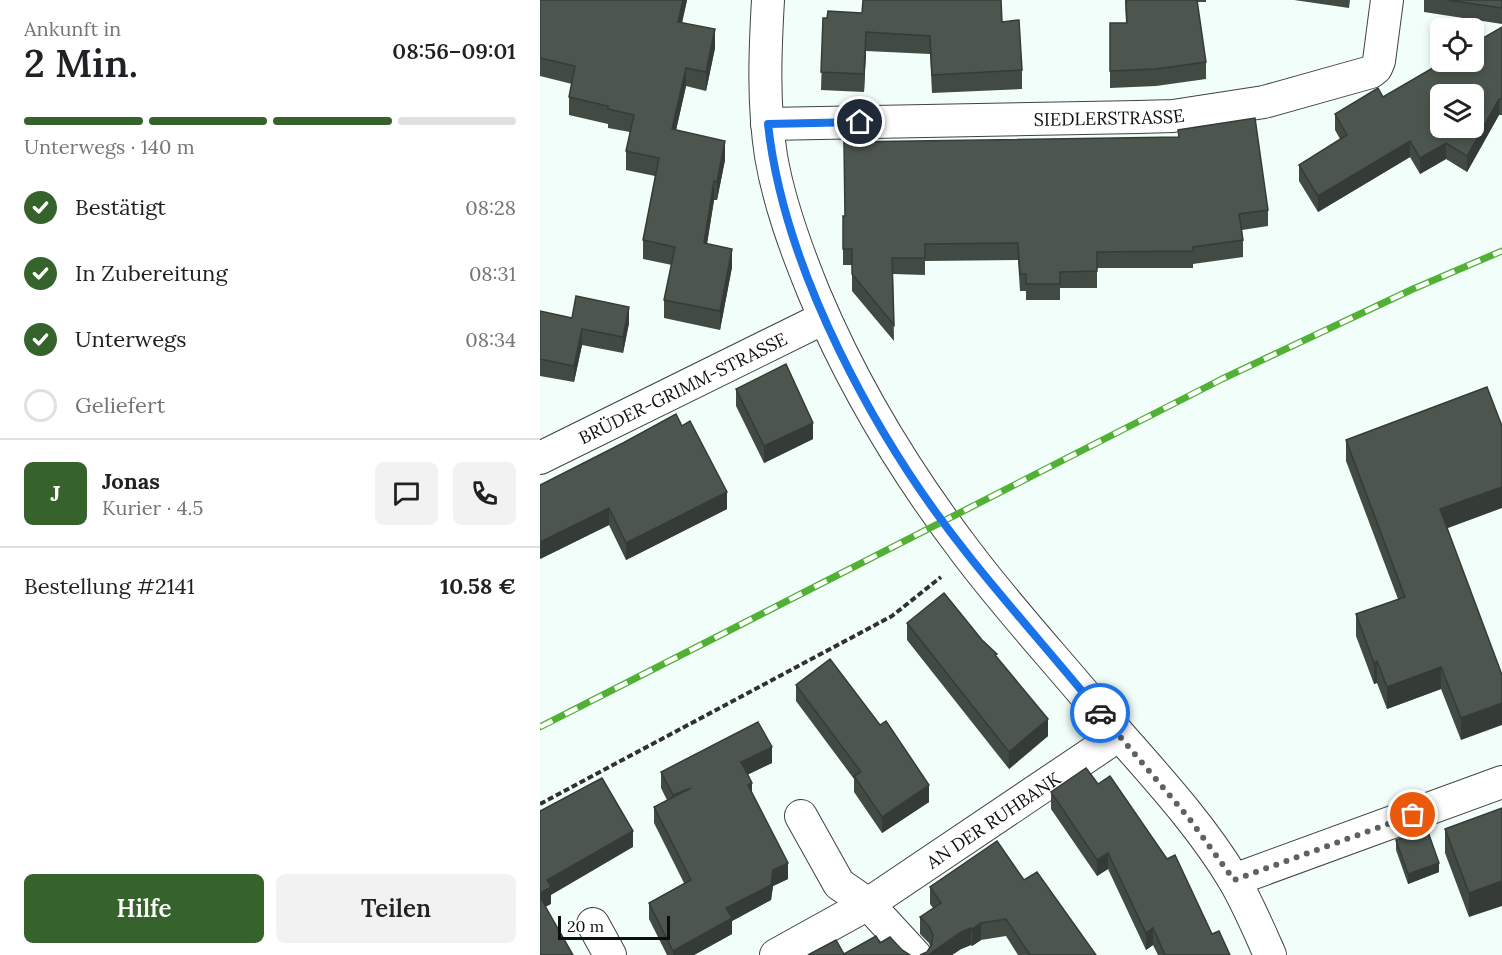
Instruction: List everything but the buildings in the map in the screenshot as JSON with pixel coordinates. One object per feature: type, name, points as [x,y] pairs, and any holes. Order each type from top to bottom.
[{"type":"street","points":[[768,0],[765,86],[771,156],[778,190],[799,254],[824,318],[847,365],[884,432],[943,522],[968,555],[1188,817],[1234,880],[1270,955]]},
{"type":"street","name":"SIEDLERSTRASSE","points":[[768,124],[1138,117],[1195,113],[1264,102],[1371,72],[1376,68],[1388,0]]},
{"type":"street","name":"BRÜDER-GRIMM-STRASSE","points":[[540,458],[824,318]]},
{"type":"street","name":"AN DER RUHBANK","points":[[776,955],[868,904],[1119,735]]},
{"type":"street","points":[[1234,880],[1502,782]]},
{"type":"street","points":[[801,816],[840,884],[868,904],[915,955]]},
{"type":"street","points":[[593,924],[610,955]]},
{"type":"path","points":[[540,804],[892,616],[968,555]]},
{"type":"railway","points":[[540,727],[1222,379],[1413,289],[1502,251]]},
{"type":"way so far","points":[[1100,713],[1166,789],[1234,880],[1413,815]]},
{"type":"route","points":[[860,122],[768,124],[771,156],[778,190],[805,272],[847,365],[905,466],[968,555],[1100,713]]}]
